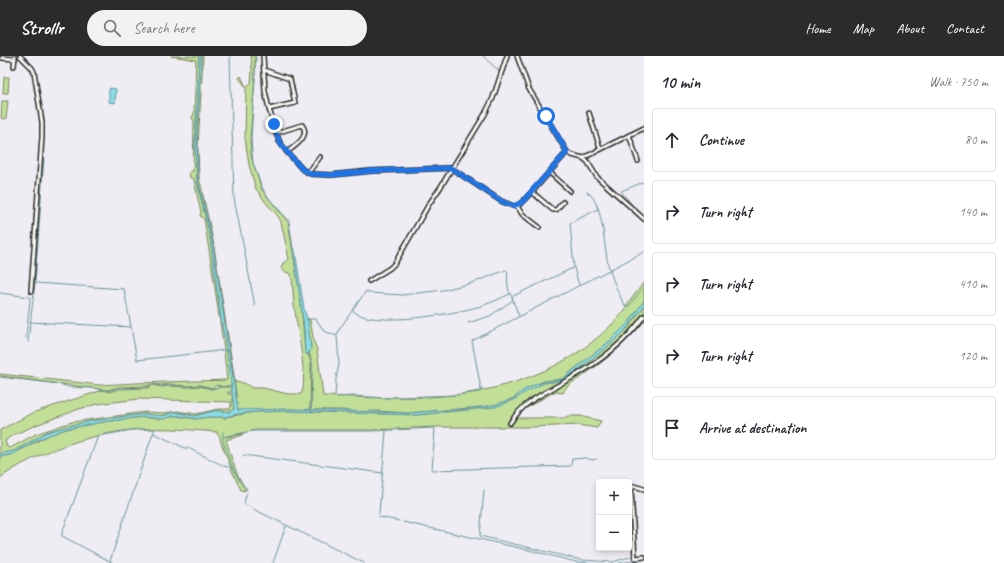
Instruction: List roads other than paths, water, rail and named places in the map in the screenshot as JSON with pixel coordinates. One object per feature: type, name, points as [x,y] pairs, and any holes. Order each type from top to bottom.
[{"type":"street","points":[[20,56],[34,72],[42,130],[31,291]]},
{"type":"street","points":[[263,56],[266,91],[276,134],[286,152],[302,169],[308,173],[331,175],[372,171],[451,168],[501,201],[517,206],[532,192],[567,152]]},
{"type":"street","points":[[369,281],[392,267],[490,105],[506,56]]},
{"type":"street","points":[[517,56],[529,90],[567,152],[587,161],[597,177],[644,219]]},
{"type":"street","points":[[2,58],[15,57],[14,66]]},
{"type":"street","points":[[264,70],[290,79],[295,103],[269,108]]},
{"type":"street","points":[[589,113],[600,148]]},
{"type":"street","points":[[276,134],[302,125],[304,127],[304,136],[297,144],[286,152]]},
{"type":"street","points":[[583,158],[600,148],[644,128]]},
{"type":"street","points":[[629,135],[638,161]]},
{"type":"street","points":[[308,173],[320,157]]},
{"type":"street","points":[[549,172],[570,190]]},
{"type":"street","points":[[532,192],[553,210],[556,210],[563,202]]},
{"type":"street","points":[[517,206],[522,214],[539,228]]},
{"type":"street","points":[[510,423],[518,411],[534,398],[575,376],[610,351],[635,328],[644,316]]},
{"type":"street","points":[[644,489],[634,486],[631,490],[635,558],[644,557]]},
{"type":"water","points":[[199,56],[201,56],[201,60],[197,137],[198,181],[212,239],[238,410],[290,409],[407,413],[465,409],[494,405],[513,399],[524,390],[537,384],[562,379],[610,341],[629,322],[644,301],[644,306],[623,333],[565,380],[544,383],[514,400],[495,407],[417,415],[289,411],[255,412],[225,417],[196,419],[180,416],[173,416],[164,419],[142,417],[66,429],[39,439],[13,454],[0,457],[0,454],[14,451],[47,432],[91,421],[144,414],[163,416],[175,412],[194,416],[214,411],[229,412],[234,409],[210,237],[197,182],[195,147]]},
{"type":"water","points":[[110,88],[116,89],[115,103],[109,102]]},
{"type":"water","points":[[293,248],[295,250],[304,309],[308,321],[311,349],[308,354],[305,352],[304,327]]},
{"type":"waterway","points":[[230,56],[234,198],[255,306]]},
{"type":"waterway","points":[[256,56],[251,139],[253,163],[266,195],[289,221],[293,248]]},
{"type":"waterway","points":[[483,56],[500,72]]},
{"type":"waterway","points":[[28,342],[35,283],[44,157]]},
{"type":"waterway","points":[[636,210],[621,191],[644,182]]},
{"type":"waterway","points":[[587,192],[593,197],[597,206],[603,228],[610,271],[626,307],[629,306],[644,286]]},
{"type":"waterway","points":[[579,285],[574,268],[570,223],[598,209],[597,206]]},
{"type":"waterway","points":[[306,319],[316,319],[324,331],[337,336],[339,364],[335,397],[354,396],[386,398],[457,395],[479,392],[481,389],[472,341],[644,252]]},
{"type":"waterway","points":[[519,316],[512,298],[513,296],[573,268]]},
{"type":"waterway","points":[[337,335],[340,328],[366,291],[369,293],[402,295],[443,290],[472,283],[506,270],[508,272],[508,288],[512,297]]},
{"type":"waterway","points":[[35,283],[124,289],[137,360],[227,350]]},
{"type":"waterway","points":[[0,293],[30,297],[26,338]]},
{"type":"waterway","points":[[353,311],[363,316],[378,319],[417,318],[473,308],[487,304],[510,294]]},
{"type":"waterway","points":[[468,323],[490,316],[513,300]]},
{"type":"waterway","points":[[30,322],[131,327]]},
{"type":"waterway","points":[[309,352],[312,363],[311,411]]},
{"type":"waterway","points":[[0,377],[59,384],[69,387],[94,388],[107,391],[119,388],[147,387],[153,384],[161,386],[169,385],[186,387],[199,385],[211,389],[232,385]]},
{"type":"waterway","points":[[223,437],[253,431],[372,431],[435,428],[432,470],[571,466],[572,459],[596,459]]},
{"type":"waterway","points":[[113,563],[62,536],[62,533],[98,436],[132,430],[154,429],[154,433]]},
{"type":"waterway","points":[[379,514],[386,431]]},
{"type":"waterway","points":[[223,432],[223,441],[233,469],[245,490]]},
{"type":"waterway","points":[[110,561],[153,433],[224,466],[233,468]]},
{"type":"waterway","points":[[243,455],[383,473]]},
{"type":"waterway","points":[[484,490],[480,536],[581,560],[612,562],[634,556]]},
{"type":"waterway","points":[[247,493],[244,502],[245,505],[364,563]]},
{"type":"waterway","points":[[379,517],[399,521]]},
{"type":"waterway","points":[[403,522],[576,562],[591,563]]},
{"type":"waterway","points":[[273,563],[286,526]]},
{"type":"waterway","points":[[619,563],[633,561],[644,563]]}]
